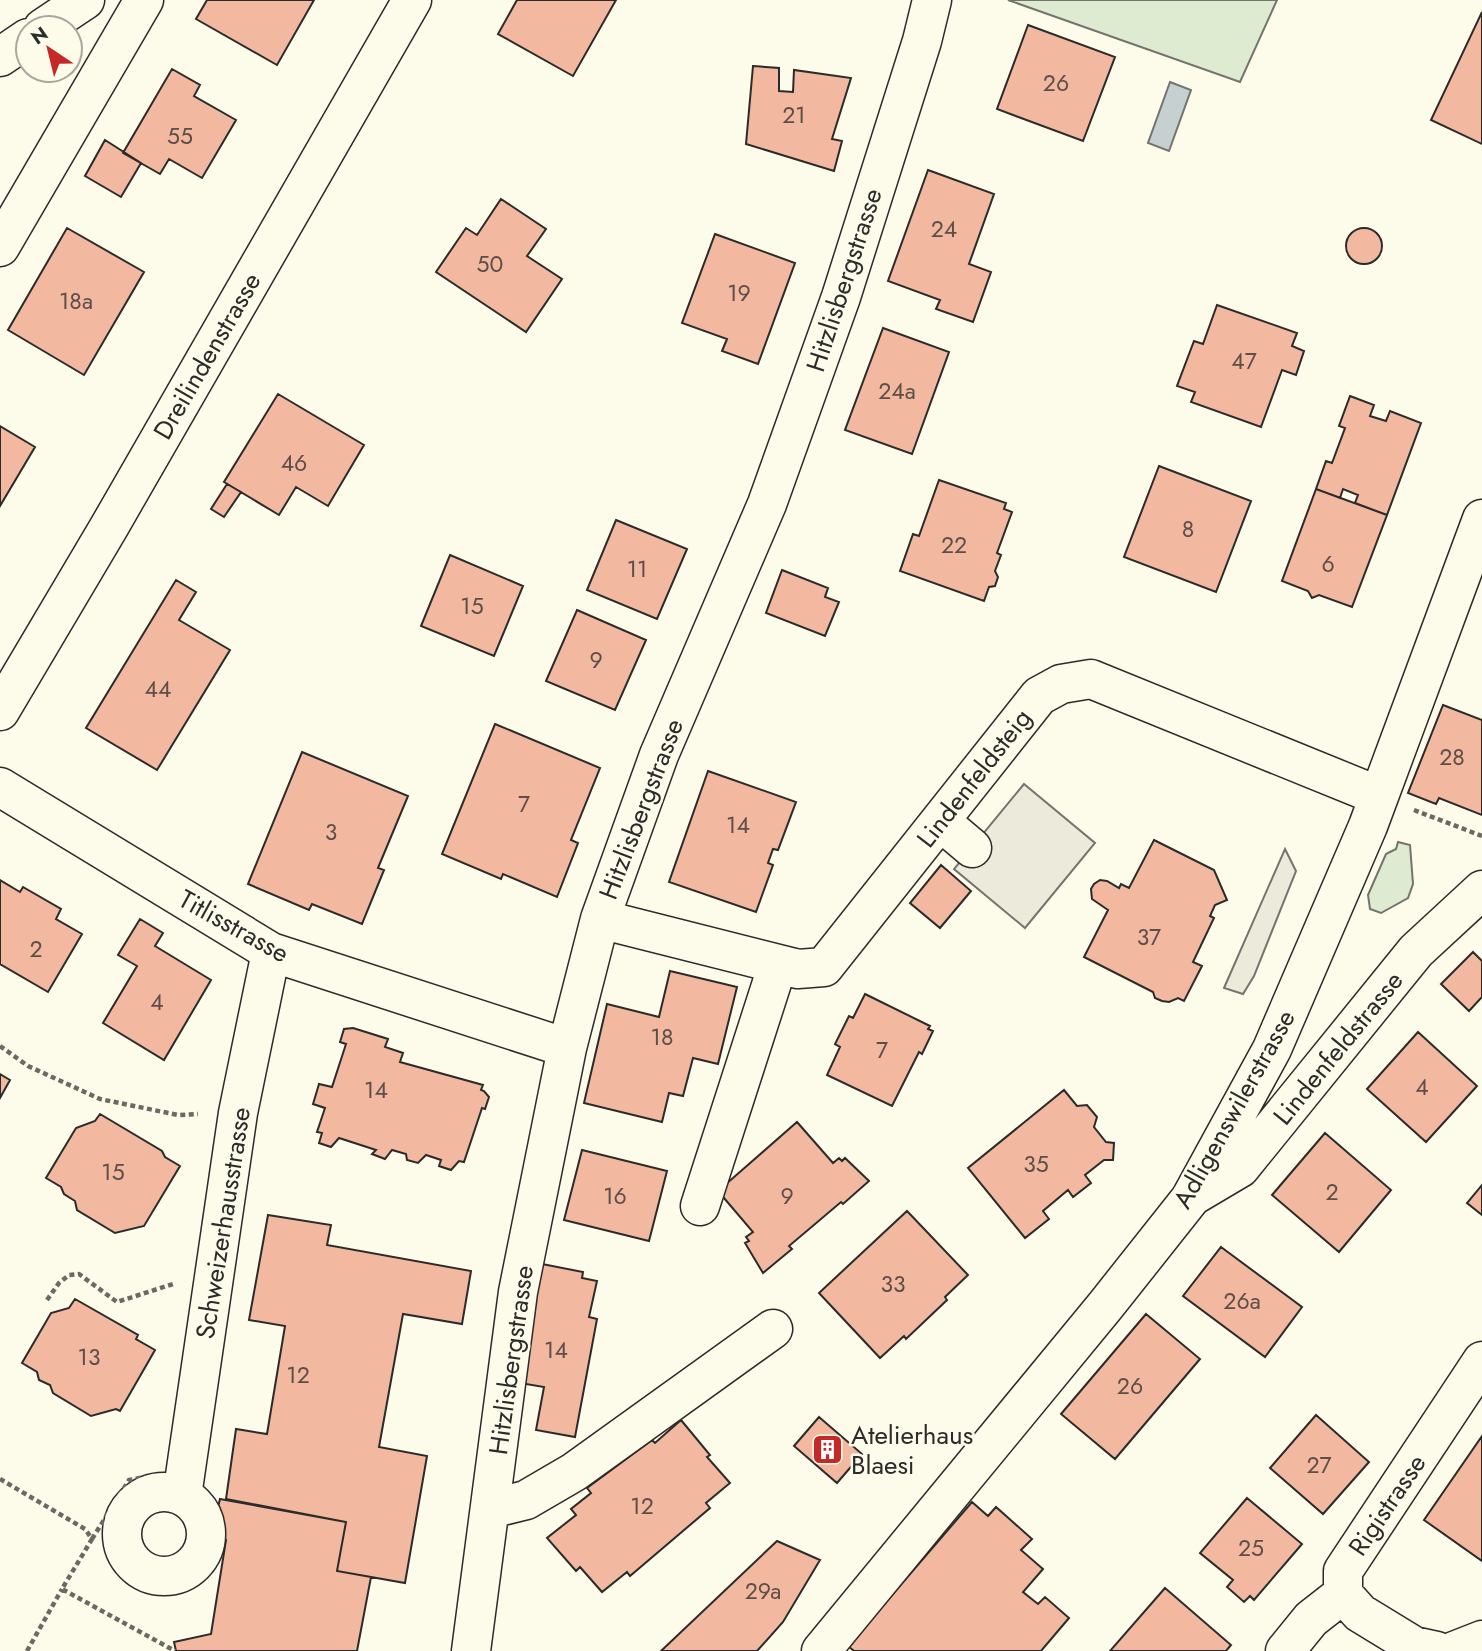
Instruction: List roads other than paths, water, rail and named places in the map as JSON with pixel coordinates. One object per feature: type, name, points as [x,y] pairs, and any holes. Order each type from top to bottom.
[{"type":"street","points":[[64,14],[85,0]]},
{"type":"street","points":[[0,247],[144,0]]},
{"type":"street","name":"Dreilindenstrasse","points":[[0,711],[412,0]]},
{"type":"street","name":"Hitzlisbergstrasse","points":[[471,1651],[518,1292],[567,1048],[600,919],[659,755],[771,494],[841,297],[922,41],[932,0]]},
{"type":"street","name":"Adligenswilerstrasse","points":[[821,1651],[1190,1199],[1272,1049],[1363,838],[1393,802],[1482,519]]},
{"type":"street","name":"Lindenfeldsteig","points":[[600,919],[798,969],[824,967],[1039,696],[1061,684],[1091,679],[1393,802]]},
{"type":"street","name":"Titlisstrasse","points":[[0,787],[271,952],[567,1048]]},
{"type":"street","points":[[940,821],[972,848]]},
{"type":"street","name":"Lindenfeldstrasse","points":[[1190,1199],[1240,1168],[1416,951],[1482,890]]},
{"type":"street","name":"Schweizerhausstrasse","points":[[184,1482],[238,1113],[271,952]]},
{"type":"street","points":[[700,1206],[778,964]]},
{"type":"street","points":[[490,1509],[526,1500],[574,1472],[773,1329]]},
{"type":"street","name":"Rigistrasse","points":[[1343,1594],[1343,1571],[1482,1362]]},
{"type":"street","points":[[1285,1651],[1311,1619],[1343,1594],[1360,1613],[1414,1646],[1437,1651]]},
{"type":"street","points":[[1454,1651],[1482,1640]]},
{"type":"place","name":"Atelierhaus Blaesi","points":[[828,1450]]}]
